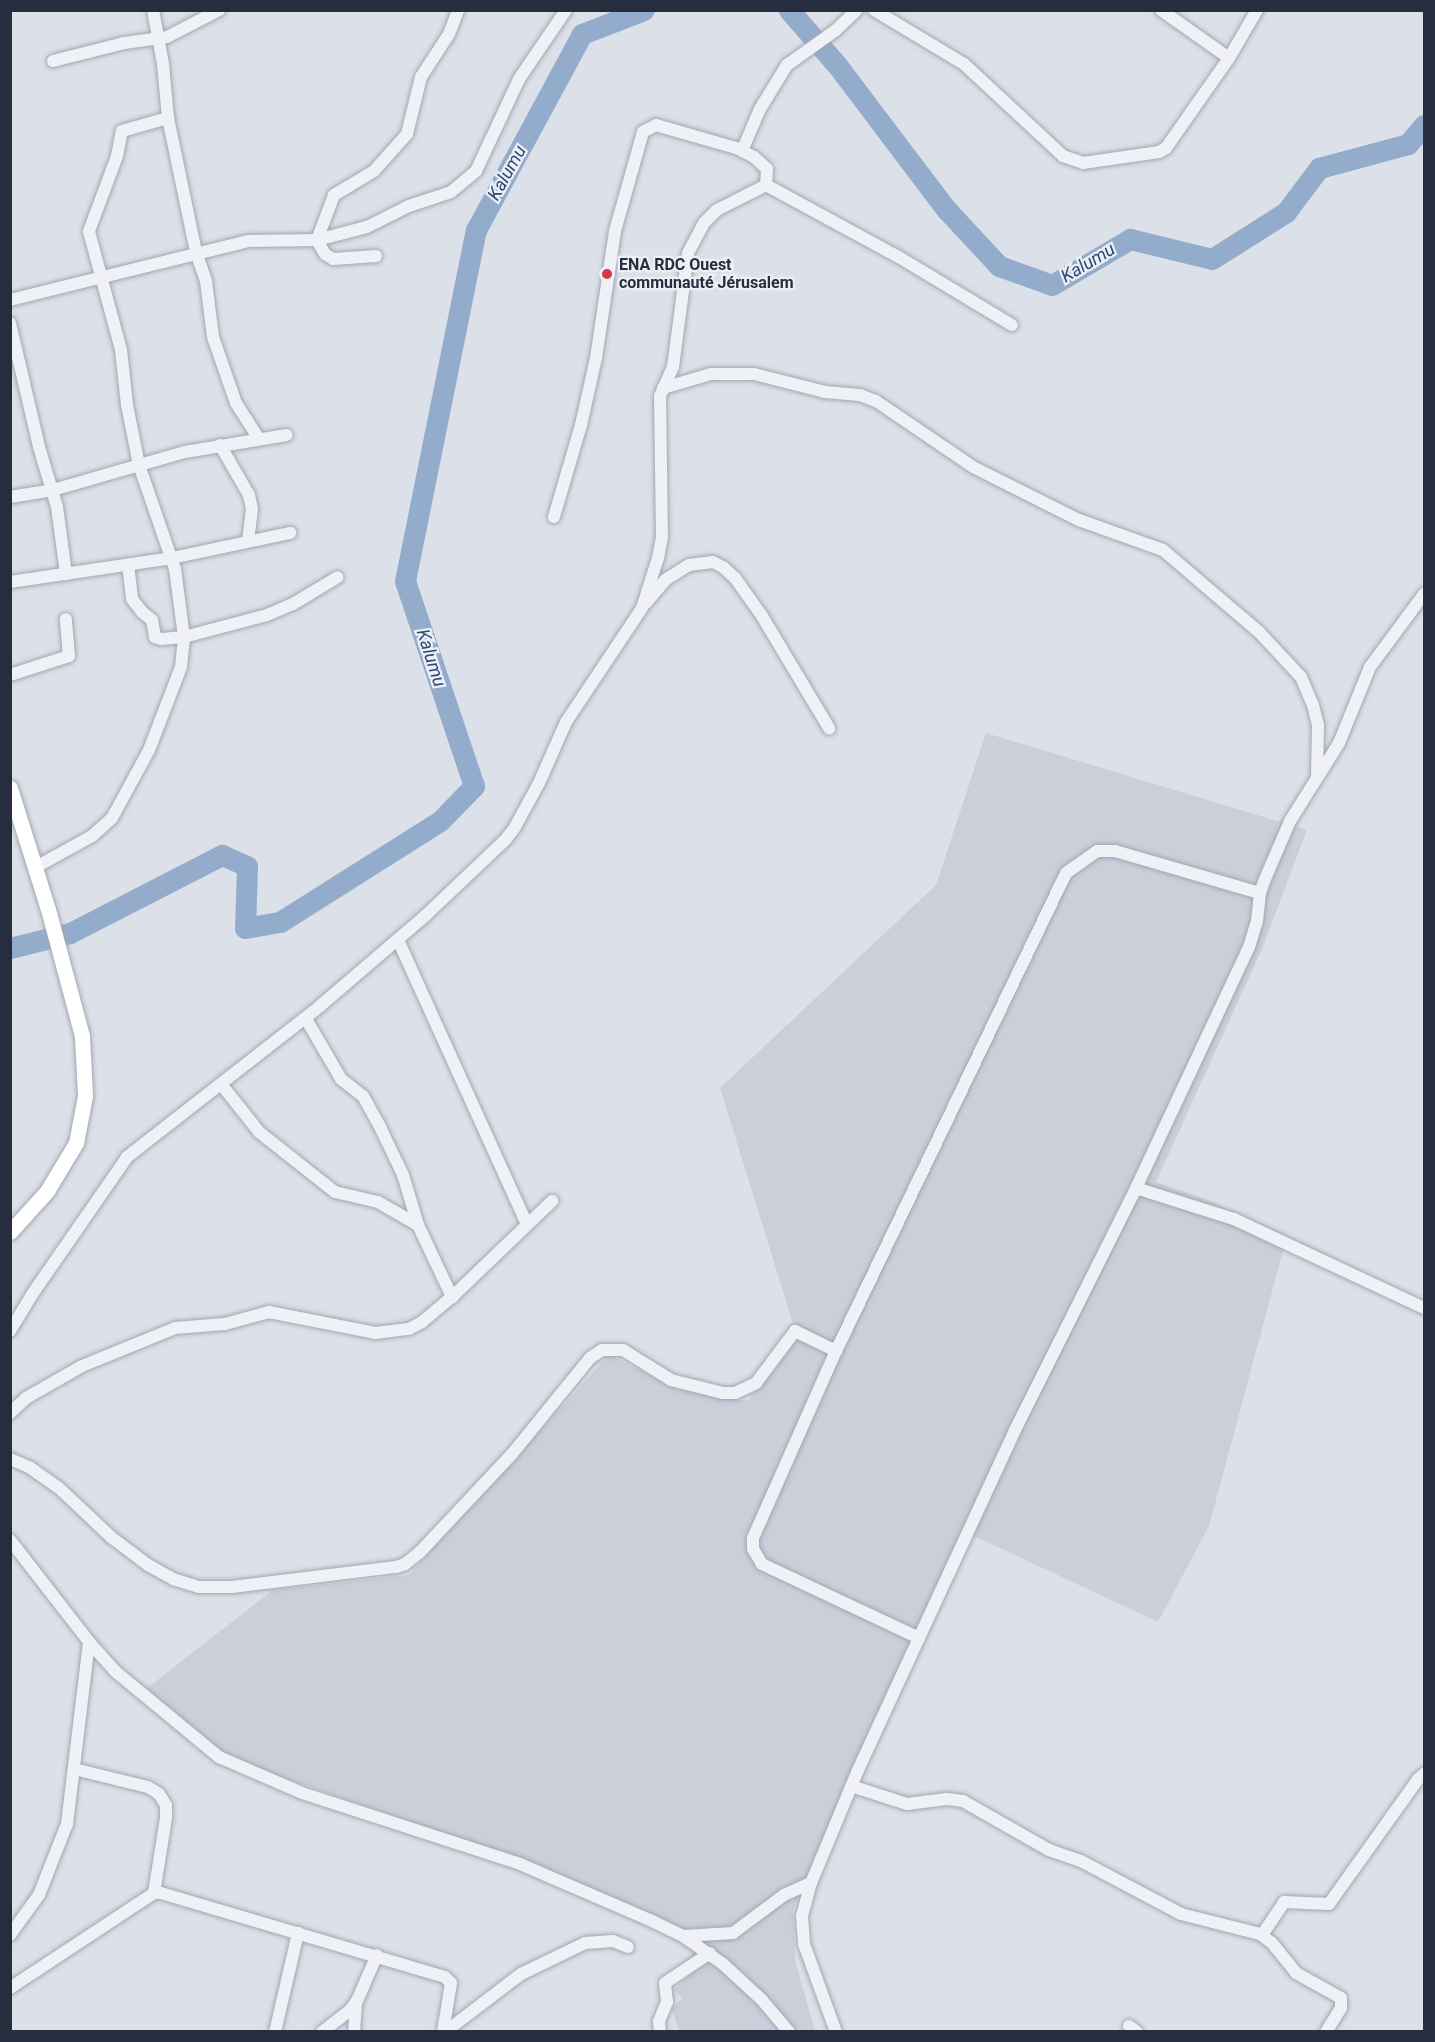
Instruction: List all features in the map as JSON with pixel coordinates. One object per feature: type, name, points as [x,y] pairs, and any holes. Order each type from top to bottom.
[{"type":"main road","points":[[10,788],[36,867],[82,1036],[85,1096],[76,1143],[47,1191],[10,1232]]},
{"type":"street","points":[[153,10],[159,39],[168,118],[196,252],[206,281],[213,338],[236,403],[259,439]]},
{"type":"street","points":[[53,61],[124,43],[174,35],[219,10]]},
{"type":"street","points":[[317,240],[334,195],[374,171],[407,134],[421,77],[449,34],[458,10]]},
{"type":"street","points":[[10,300],[100,279],[196,252],[255,240],[317,240],[367,227],[409,206],[451,192],[471,178],[479,167],[519,79],[566,10]]},
{"type":"street","points":[[742,151],[754,122],[780,74],[804,52],[836,30],[857,10]]},
{"type":"street","points":[[874,10],[964,64],[1063,156],[1083,163],[1163,150],[1229,58],[1257,10]]},
{"type":"street","points":[[1161,10],[1229,58]]},
{"type":"street","points":[[36,867],[92,836],[112,819],[150,750],[179,674],[184,637],[172,558],[139,465],[127,405],[121,350],[100,279],[90,226],[117,156],[120,135],[125,130],[168,118]]},
{"type":"street","points":[[554,517],[581,425],[596,358],[615,231],[644,132],[656,125],[742,151],[767,169],[766,185]]},
{"type":"street","points":[[766,185],[897,256],[1012,325]]},
{"type":"street","points":[[642,608],[662,538],[660,396],[673,367],[682,282],[688,253],[696,237],[717,210],[766,185]]},
{"type":"street","points":[[317,240],[326,254],[333,259],[376,256]]},
{"type":"street","points":[[10,324],[39,447],[53,490],[66,574]]},
{"type":"street","points":[[663,388],[711,374],[754,374],[825,392],[868,397],[973,467],[1079,520],[1163,550],[1259,632],[1301,677],[1313,705],[1318,725],[1317,778]]},
{"type":"street","points":[[10,497],[53,490],[220,445],[287,435]]},
{"type":"street","points":[[220,445],[249,495],[252,508],[248,540]]},
{"type":"street","points":[[10,582],[172,558],[248,540],[270,539],[290,533]]},
{"type":"street","points":[[10,1331],[33,1293],[127,1156],[306,1019],[398,940],[506,839],[539,783],[566,722],[642,608],[665,580],[689,565],[713,562],[723,567],[735,578],[762,616],[829,728]]},
{"type":"street","points":[[128,565],[132,599],[154,623],[155,637],[184,637],[267,615],[293,604],[338,578]]},
{"type":"street","points":[[836,2031],[804,1944],[802,1916],[811,1884],[851,1786],[1015,1430],[1136,1188],[1249,947],[1257,921],[1260,892],[1290,820],[1339,743],[1374,660],[1424,596]]},
{"type":"street","points":[[10,675],[69,656],[66,619]]},
{"type":"street","points":[[919,1638],[762,1563],[753,1549],[753,1538],[836,1351],[1066,873],[1097,850],[1115,850],[1260,892]]},
{"type":"street","points":[[398,940],[526,1224]]},
{"type":"street","points":[[306,1019],[340,1079],[363,1096],[381,1129],[403,1175],[418,1225],[452,1297]]},
{"type":"street","points":[[221,1084],[259,1132],[335,1192],[378,1203],[418,1225]]},
{"type":"street","points":[[1136,1188],[1234,1219],[1425,1308]]},
{"type":"street","points":[[10,1413],[26,1398],[82,1366],[175,1329],[225,1324],[269,1312],[375,1333],[403,1331],[422,1322],[452,1297],[552,1201]]},
{"type":"street","points":[[10,1459],[29,1467],[58,1487],[111,1537],[148,1565],[173,1579],[199,1587],[232,1587],[396,1567],[412,1559],[445,1526],[512,1454],[590,1358],[602,1350],[623,1350],[671,1380],[723,1393],[735,1393],[756,1383],[795,1331],[836,1351]]},
{"type":"street","points":[[10,1540],[89,1642],[141,1694],[219,1757],[302,1792],[520,1864],[683,1936],[710,1953],[762,2000],[789,2031]]},
{"type":"street","points":[[10,1935],[39,1895],[64,1834],[89,1642]]},
{"type":"street","points":[[10,1988],[154,1893],[166,1818],[165,1805],[159,1794],[148,1787],[74,1769]]},
{"type":"street","points":[[1262,1935],[1284,1902],[1329,1904],[1418,1779],[1425,1774]]},
{"type":"street","points":[[851,1786],[907,1804],[947,1799],[963,1801],[1048,1850],[1081,1861],[1181,1914],[1262,1935],[1272,1943],[1296,1973],[1341,1998],[1341,2008],[1326,2031]]},
{"type":"street","points":[[683,1936],[733,1933],[784,1895],[811,1884]]},
{"type":"street","points":[[154,1893],[377,1955],[449,1979],[451,1983],[444,2031]]},
{"type":"street","points":[[275,2031],[298,1933]]},
{"type":"street","points":[[444,2031],[521,1974],[585,1943],[605,1940],[628,1947]]},
{"type":"street","points":[[660,2031],[659,2021],[667,2002],[665,1983],[710,1953]]},
{"type":"street","points":[[322,2031],[351,2009],[357,2001],[377,1955]]},
{"type":"street","points":[[354,2031],[357,2001]]},
{"type":"shaded area","points":[[986,733],[1307,830],[1262,949],[1156,1182],[1208,1200],[1287,1236],[1209,1526],[1158,1622],[970,1534],[845,1787],[793,1910],[795,1960],[815,2031],[679,2031],[672,2009],[682,1998],[674,1990],[687,1978],[696,1938],[497,1852],[217,1754],[142,1692],[273,1590],[409,1575],[609,1355],[679,1390],[748,1401],[796,1333],[720,1088],[936,885]]},
{"type":"waterway","name":"Kalumu","points":[[10,948],[70,933],[222,855],[247,866],[245,928],[280,922],[440,821],[474,786],[405,581],[476,230],[582,34],[644,10]]},
{"type":"waterway","name":"Kalumu","points":[[789,10],[837,65],[946,209],[999,266],[1052,285],[1130,239],[1212,259],[1286,212],[1319,168],[1408,144],[1424,125]]},
{"type":"place","name":"ENA RDC Ouest communauté Jérusalem","points":[[607,274]]}]
